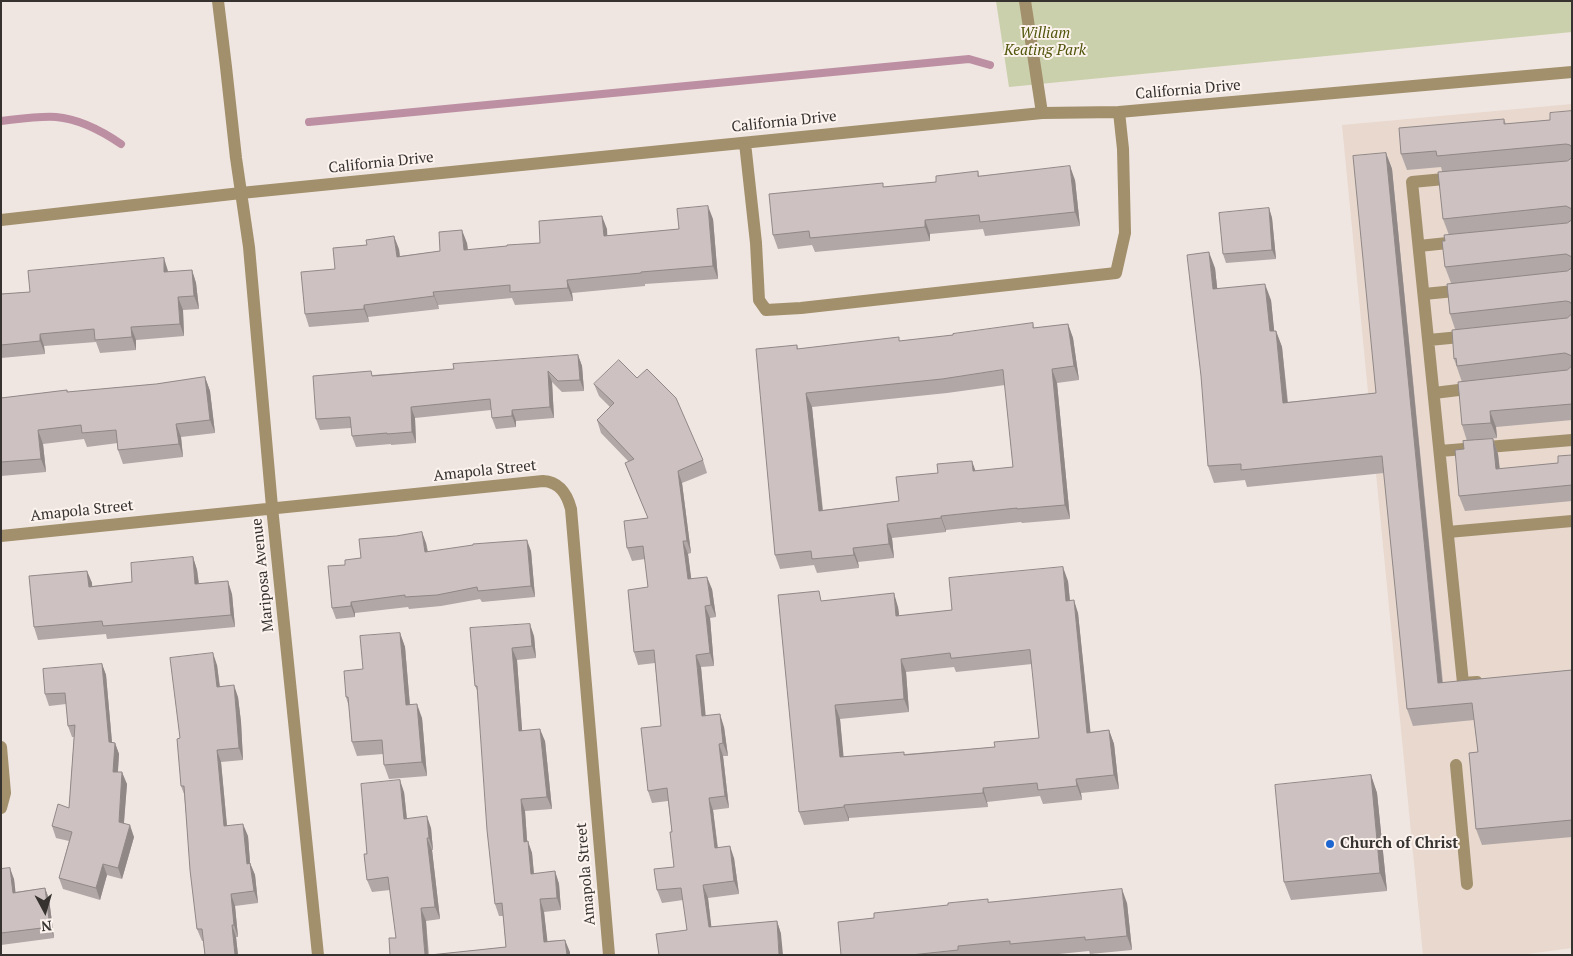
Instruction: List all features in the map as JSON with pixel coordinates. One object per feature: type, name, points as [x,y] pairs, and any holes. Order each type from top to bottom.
[{"type":"street","name":"Mariposa Avenue","points":[[218,1],[241,193],[250,247],[272,507],[318,955]]},
{"type":"street","points":[[1025,1],[1042,113]]},
{"type":"street","name":"California Drive","points":[[1,220],[241,193],[1042,113],[1118,112],[1572,72]]},
{"type":"street","points":[[744,143],[756,243],[759,300],[766,310],[801,308],[1116,273],[1125,233],[1123,149],[1118,112]]},
{"type":"street","points":[[1469,177],[1412,182],[1463,684],[1493,680]]},
{"type":"street","points":[[1419,246],[1467,241]]},
{"type":"street","points":[[1424,294],[1473,289]]},
{"type":"street","points":[[1429,340],[1486,334]]},
{"type":"street","points":[[1434,393],[1483,387]]},
{"type":"street","points":[[1440,451],[1572,440]]},
{"type":"street","name":"Amapola Street","points":[[1,536],[272,507],[543,480],[550,481],[563,490],[571,509],[609,955]]},
{"type":"street","points":[[1448,532],[1572,521]]},
{"type":"street","points":[[1,747],[5,793],[1,808]]},
{"type":"street","points":[[1456,765],[1467,884]]},
{"type":"shaded area","points":[[1572,104],[1572,948],[1520,955],[1423,955],[1342,125]]},
{"type":"green space","name":"William Keating Park","points":[[996,1],[1572,1],[1572,32],[1009,87]]},
{"type":"building","points":[[1572,111],[1572,148],[1566,144],[1437,156],[1436,151],[1401,154],[1399,128],[1504,119],[1504,124],[1550,120],[1550,113]]},
{"type":"building","points":[[1386,153],[1438,683],[1572,670],[1572,820],[1476,829],[1469,753],[1478,752],[1472,703],[1407,709],[1382,456],[1241,470],[1241,464],[1208,466],[1201,376],[1187,255],[1209,252],[1213,289],[1265,284],[1270,331],[1276,331],[1283,403],[1376,393],[1353,156]]},
{"type":"building","points":[[1572,158],[1572,209],[1566,206],[1443,219],[1438,172],[1567,161]]},
{"type":"building","points":[[1070,166],[1075,212],[980,222],[979,215],[925,220],[925,227],[810,238],[809,231],[773,235],[769,194],[883,183],[883,187],[936,182],[936,176],[978,171],[978,176]]},
{"type":"building","points":[[708,206],[713,266],[567,280],[568,288],[510,292],[510,285],[433,292],[434,296],[364,305],[364,309],[305,314],[301,272],[335,269],[333,248],[367,245],[366,240],[394,236],[397,257],[440,251],[439,232],[462,230],[464,250],[540,243],[539,221],[602,216],[604,236],[679,229],[677,209]]},
{"type":"building","points":[[1269,208],[1272,250],[1223,254],[1219,213]]},
{"type":"building","points":[[1572,220],[1572,257],[1566,254],[1445,267],[1442,241],[1445,241],[1444,235],[1567,223]]},
{"type":"building","points":[[164,258],[164,272],[192,270],[194,296],[178,297],[180,324],[131,327],[132,337],[95,340],[94,329],[40,334],[40,341],[1,345],[1,294],[30,292],[28,271]]},
{"type":"building","points":[[1572,268],[1572,305],[1566,301],[1450,314],[1447,284],[1567,271]]},
{"type":"building","points":[[1572,314],[1572,356],[1565,353],[1457,366],[1456,358],[1454,359],[1452,330],[1567,318]]},
{"type":"building","points":[[1033,323],[1033,328],[1068,324],[1074,366],[1052,369],[1065,505],[941,516],[941,518],[887,524],[889,544],[853,548],[854,555],[812,559],[811,551],[775,555],[756,349],[797,345],[797,349],[899,337],[899,341]],"holes":[[[1003,370],[1013,467],[973,471],[972,461],[937,464],[938,473],[896,477],[899,501],[819,511],[806,393],[942,379]]]},
{"type":"building","points":[[578,355],[580,380],[558,381],[548,371],[550,407],[512,410],[512,416],[492,418],[490,399],[411,407],[412,432],[352,436],[350,417],[316,419],[313,376],[371,371],[372,376],[454,369],[453,364]]},
{"type":"building","points":[[619,360],[637,378],[647,369],[676,398],[703,460],[678,471],[687,541],[683,541],[688,579],[707,577],[711,605],[705,606],[710,653],[696,655],[702,716],[720,714],[723,743],[719,744],[725,796],[709,798],[715,848],[730,846],[734,881],[703,885],[709,927],[777,921],[779,955],[659,955],[656,934],[687,930],[681,888],[657,890],[654,869],[674,867],[670,832],[672,832],[667,788],[648,791],[641,728],[661,726],[654,650],[634,652],[628,590],[648,587],[643,546],[627,548],[624,521],[648,518],[625,463],[634,459],[597,420],[614,403],[594,384]]},
{"type":"building","points":[[1572,366],[1572,404],[1490,411],[1491,423],[1462,425],[1458,382],[1567,370]]},
{"type":"building","points":[[205,377],[210,420],[176,424],[179,444],[118,450],[116,430],[82,433],[81,425],[38,430],[41,459],[1,462],[1,398],[67,390],[67,392],[156,384]]},
{"type":"building","points":[[1493,439],[1496,469],[1558,463],[1558,456],[1572,455],[1572,485],[1459,496],[1455,450],[1464,449],[1463,441]]},
{"type":"building","points":[[422,532],[425,552],[473,544],[527,540],[531,586],[478,591],[477,587],[437,595],[405,597],[405,595],[351,602],[351,606],[332,608],[328,566],[345,565],[345,560],[361,558],[359,539]]},
{"type":"building","points":[[193,557],[195,584],[228,581],[231,615],[103,626],[102,621],[34,627],[29,576],[87,571],[89,587],[132,582],[131,563]]},
{"type":"building","points":[[1063,567],[1066,601],[1074,600],[1087,733],[1109,730],[1114,775],[1076,779],[1077,786],[1038,790],[1037,783],[983,788],[983,793],[844,805],[844,807],[799,812],[778,595],[819,591],[821,601],[894,593],[896,616],[952,610],[949,578]],"holes":[[[1030,650],[1039,738],[994,742],[995,747],[904,755],[904,752],[840,757],[835,705],[904,699],[901,659],[950,653],[951,658]]]},
{"type":"building","points":[[530,624],[532,646],[512,648],[519,731],[540,729],[547,797],[521,799],[524,842],[528,841],[531,874],[555,871],[557,898],[540,899],[544,942],[565,940],[567,955],[430,955],[506,947],[502,903],[495,904],[487,830],[477,686],[475,686],[470,628]]},
{"type":"building","points":[[400,633],[406,705],[417,704],[422,762],[384,765],[382,740],[352,742],[344,671],[363,669],[360,636]]},
{"type":"building","points":[[213,653],[217,687],[234,685],[239,748],[217,750],[224,826],[243,824],[247,864],[250,863],[254,891],[231,894],[235,955],[205,955],[202,929],[197,929],[190,870],[184,786],[181,786],[177,739],[180,738],[170,658]]},
{"type":"building","points":[[102,664],[109,742],[115,743],[113,772],[122,772],[119,822],[130,825],[118,868],[103,864],[96,888],[59,878],[72,832],[52,826],[58,804],[69,808],[75,725],[68,726],[65,693],[45,694],[43,669]]},
{"type":"building","points":[[1371,775],[1380,873],[1284,882],[1275,785]]},
{"type":"building","points":[[400,780],[404,819],[427,816],[429,838],[427,838],[435,907],[421,908],[425,955],[390,955],[389,938],[396,938],[388,877],[367,880],[364,854],[367,854],[361,784]]},
{"type":"building","points":[[10,868],[13,893],[45,888],[50,927],[1,933],[1,869]]},
{"type":"building","points":[[1122,889],[1127,936],[1085,940],[1085,937],[1010,944],[1010,941],[958,946],[958,950],[911,955],[841,955],[838,922],[874,918],[874,913],[988,899],[988,902]]},
{"type":"waterway","points":[[309,122],[969,59],[990,65]]},
{"type":"waterway","points":[[1,121],[42,117],[65,118],[90,126],[121,144]]},
{"type":"place","name":"Church of Christ","points":[[1330,844]]}]
